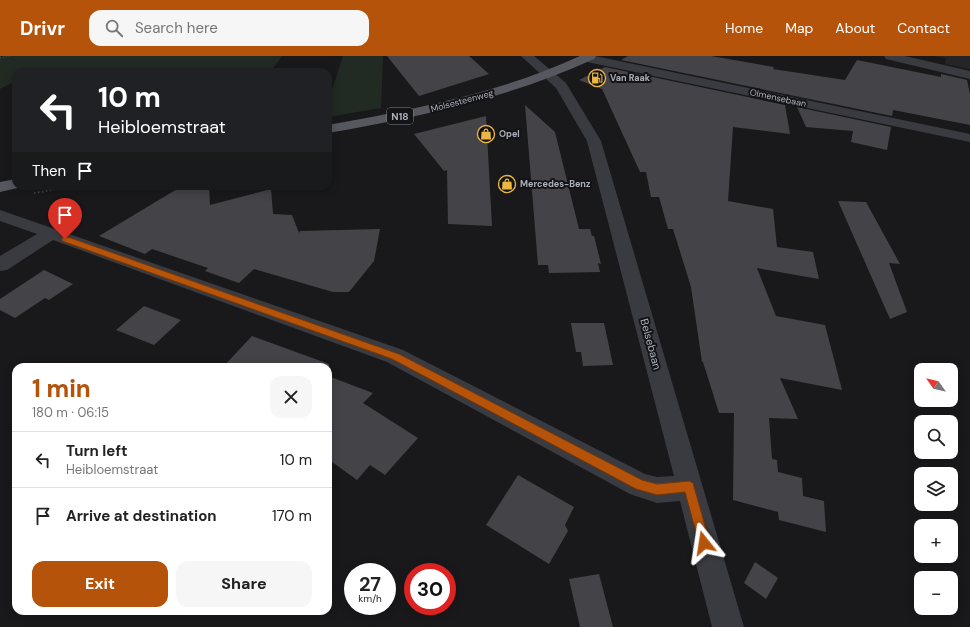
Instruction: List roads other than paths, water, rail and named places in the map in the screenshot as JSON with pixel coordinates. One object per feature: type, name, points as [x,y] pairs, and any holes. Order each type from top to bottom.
[{"type":"main road","name":"Molsesteenweg","points":[[332,128],[422,112],[512,88],[588,57]]},
{"type":"main road","points":[[0,187],[12,185]]},
{"type":"street","name":"Belsebaan","points":[[527,56],[561,86],[594,141],[633,277],[728,627]]},
{"type":"street","points":[[890,56],[970,75]]},
{"type":"street","name":"Olmensebaan","points":[[588,57],[970,138]]},
{"type":"street","points":[[0,215],[395,356],[640,485],[657,490],[689,487]]},
{"type":"street","points":[[0,265],[51,234]]},
{"type":"place","name":"Van Raak","points":[[597,78]]},
{"type":"place","name":"Opel","points":[[486,134]]},
{"type":"place","name":"Mercedes-Benz","points":[[507,184]]}]
